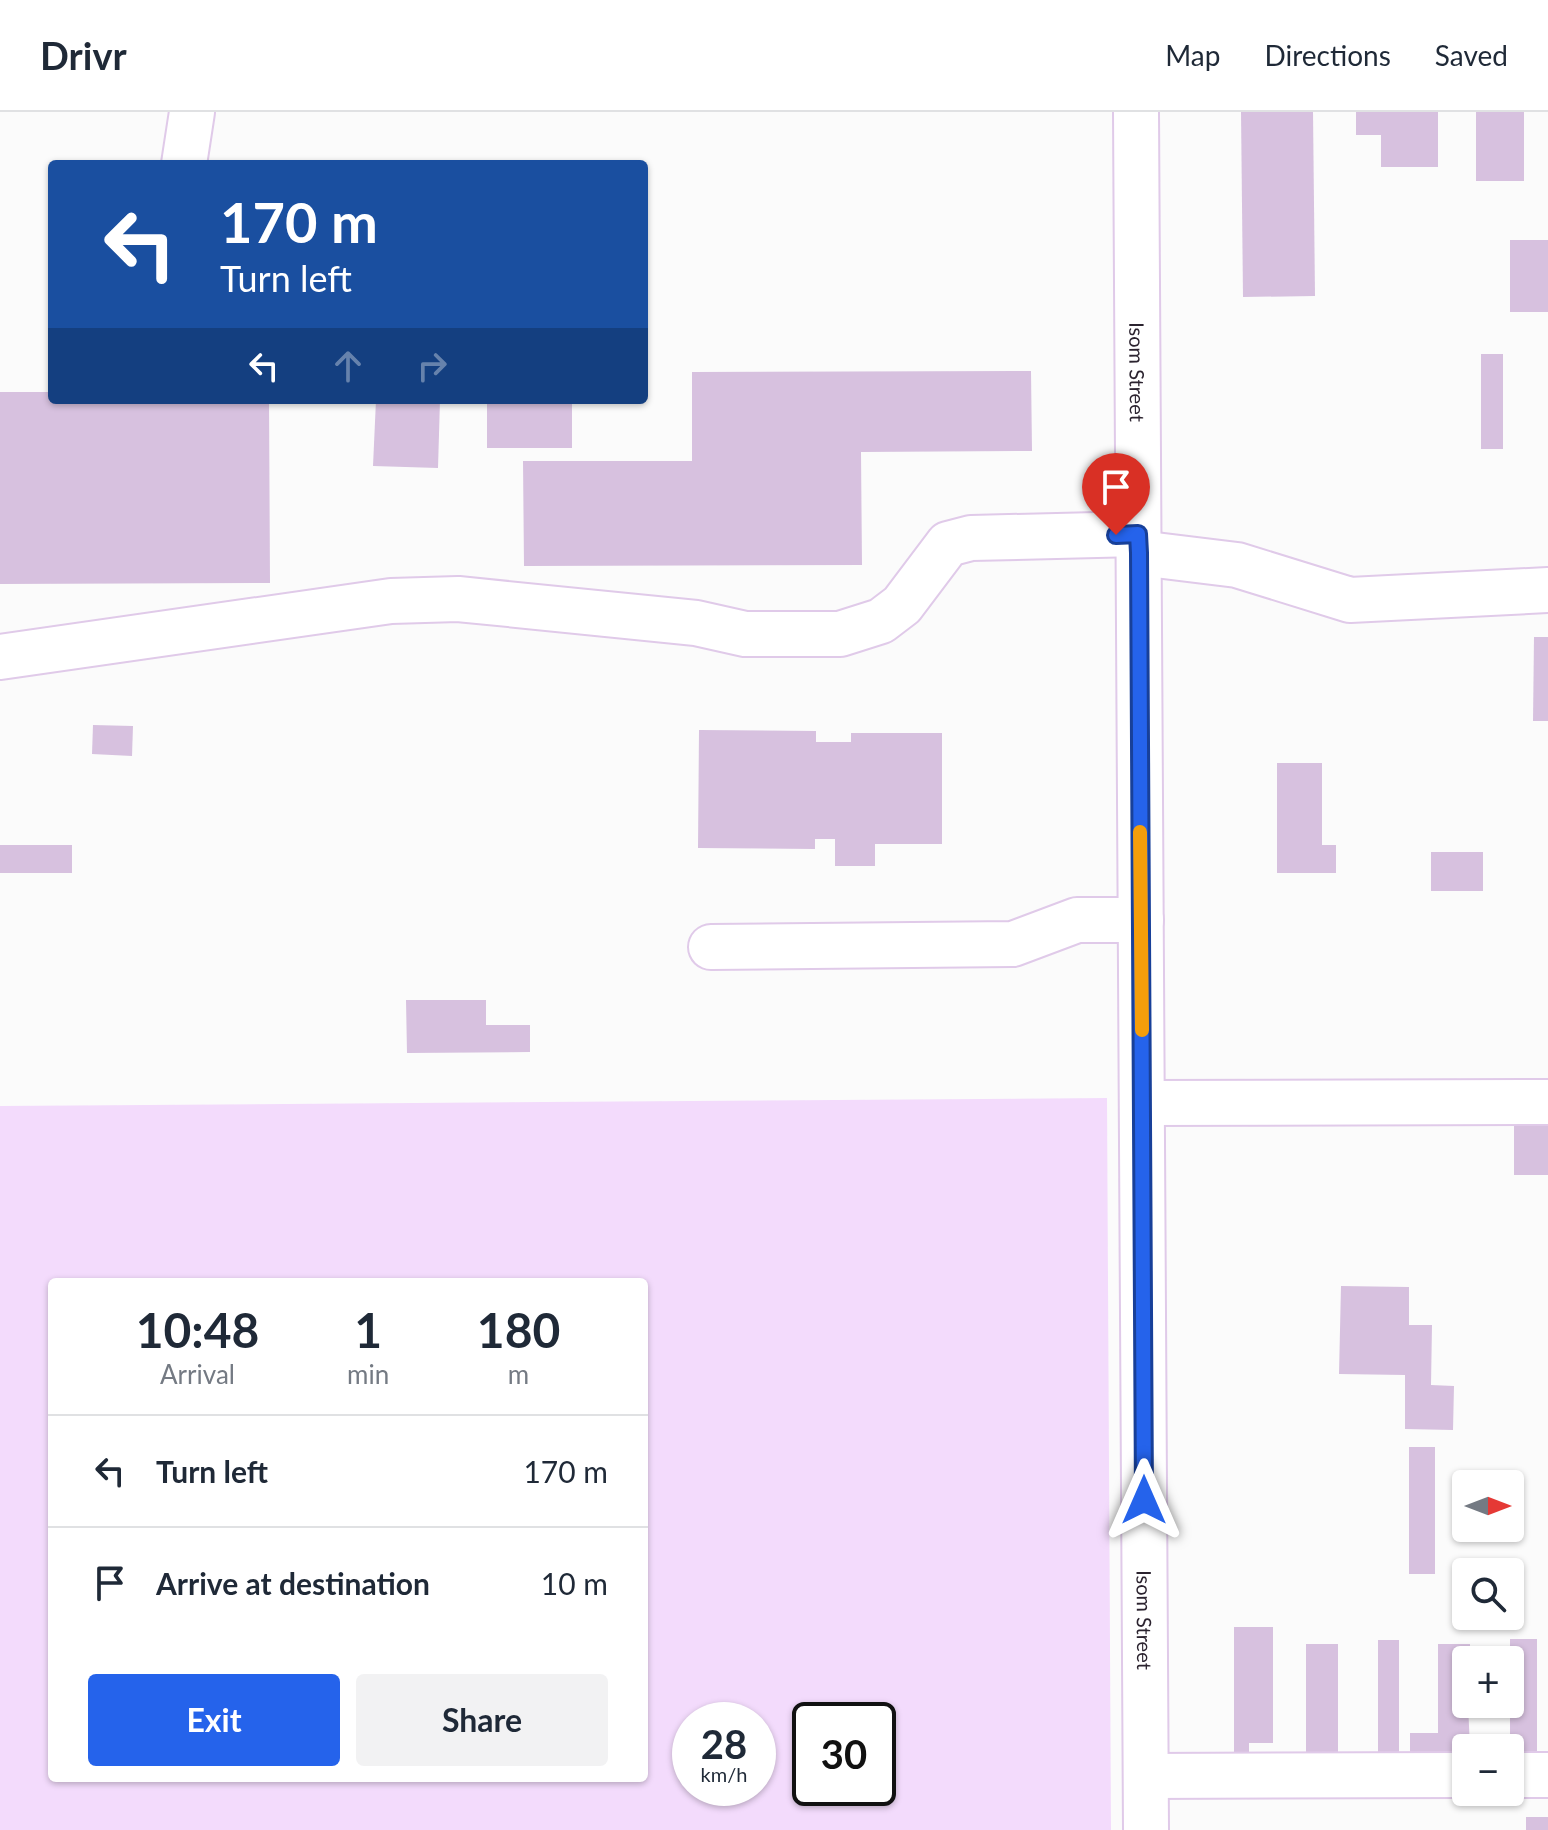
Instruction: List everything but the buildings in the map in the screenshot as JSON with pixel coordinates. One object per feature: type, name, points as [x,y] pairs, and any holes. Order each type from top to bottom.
[{"type":"street","points":[[185,160],[192,112]]},
{"type":"street","name":"Isom Street","points":[[1136,112],[1146,1830]]},
{"type":"street","points":[[0,657],[391,601],[458,599],[696,623],[745,634],[840,634],[881,621],[902,605],[948,544],[971,538],[1139,544],[1237,565],[1350,600],[1548,590]]},
{"type":"street","points":[[711,947],[1013,944],[1077,920],[1141,920]]},
{"type":"street","points":[[1142,1103],[1548,1102]]},
{"type":"street","points":[[1146,1776],[1452,1775]]},
{"type":"street","points":[[1524,1775],[1548,1775]]},
{"type":"shaded area","points":[[1107,1098],[1111,1830],[0,1830],[0,1106]]},
{"type":"slow traffic","points":[[1140,832],[1142,1030]]},
{"type":"route","points":[[1116,535],[1138,534],[1139,553],[1144,1500]]}]
